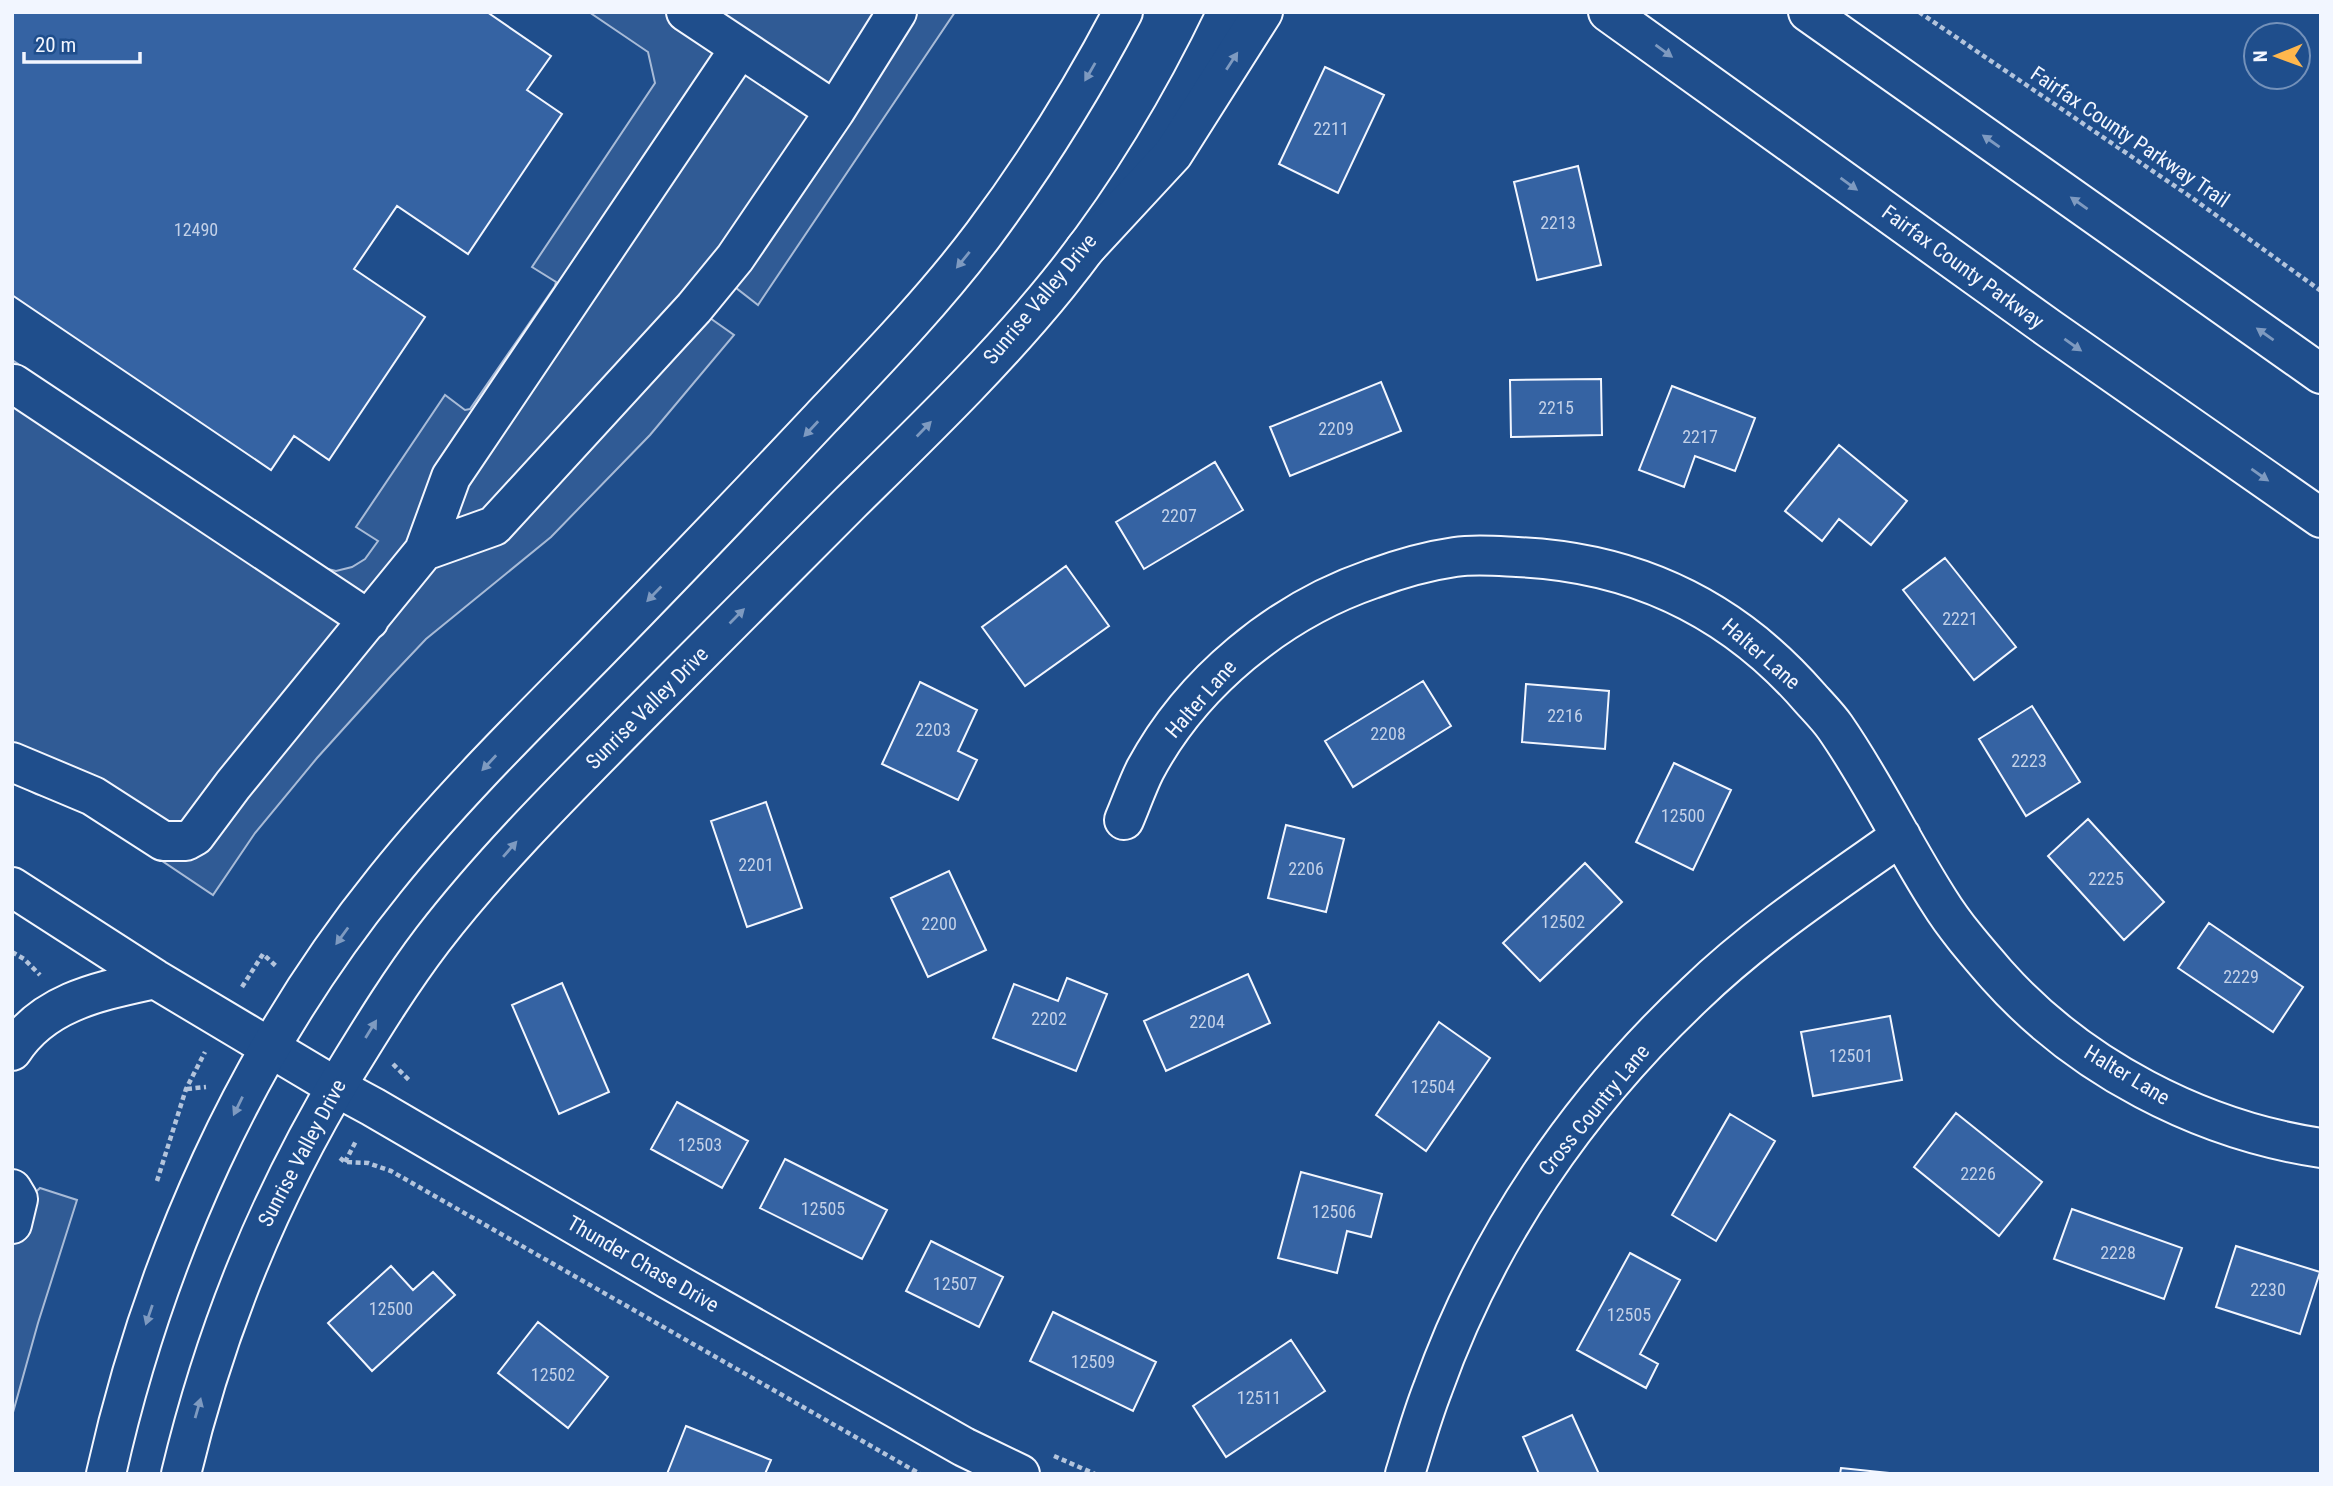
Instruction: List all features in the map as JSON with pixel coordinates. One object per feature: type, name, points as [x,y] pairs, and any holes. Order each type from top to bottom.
[{"type":"main road","points":[[686,12],[835,111]]},
{"type":"main road","points":[[424,551],[494,526],[719,278],[835,111],[897,12]]},
{"type":"main road","points":[[106,1474],[127,1385],[163,1273],[241,1099],[303,993],[340,940],[421,836],[516,734],[777,466],[937,292],[1021,183],[1123,12]]},
{"type":"main road","name":"Sunrise Valley Drive","points":[[181,1474],[212,1357],[241,1277],[295,1159],[395,992],[434,937],[525,832],[926,427],[1058,284],[1146,160],[1205,58],[1227,12]]},
{"type":"main road","points":[[1085,249],[1173,154],[1263,12]]},
{"type":"main road","name":"Fairfax County Parkway","points":[[1608,12],[2050,329],[2321,518]]},
{"type":"main road","points":[[1808,12],[2321,374]]},
{"type":"main road","points":[[12,762],[93,796],[163,841],[186,841],[195,836],[233,785],[424,551],[451,477],[740,48]]},
{"type":"main road","points":[[13,385],[369,620]]},
{"type":"main road","name":"Halter Lane","points":[[1124,821],[1145,770],[1176,721],[1231,662],[1289,617],[1343,589],[1401,569],[1458,556],[1559,559],[1614,570],[1668,590],[1708,610],[1747,636],[1790,674],[1835,726],[1941,905],[1999,976],[2060,1032],[2103,1064],[2174,1104],[2223,1125],[2286,1143],[2321,1148]]},
{"type":"main road","name":"Cross Country Lane","points":[[1405,1474],[1433,1387],[1473,1294],[1520,1205],[1562,1142],[1626,1065],[1695,993],[1771,928],[1901,836]]},
{"type":"main road","name":"Thunder Chase Drive","points":[[12,887],[155,979],[336,1087],[964,1447],[1020,1474]]},
{"type":"main road","points":[[12,1051],[39,1019],[97,992],[155,979]]},
{"type":"main road","points":[[12,1189],[18,1199],[12,1224]]},
{"type":"path","name":"Fairfax County Parkway Trail","points":[[1919,12],[2188,195],[2321,290]]},
{"type":"path","points":[[153,1194],[186,1089]]},
{"type":"path","points":[[345,1161],[368,1163],[391,1171],[919,1474]]},
{"type":"shaded area","points":[[589,12],[955,12],[758,305],[736,288],[728,291],[710,318],[734,335],[650,435],[551,537],[426,639],[317,758],[255,833],[213,895],[83,808],[36,794],[12,781],[12,360],[320,567],[336,571],[352,567],[365,559],[378,541],[356,527],[445,395],[465,410],[470,409],[555,286],[556,282],[532,267],[655,83],[648,52]]},
{"type":"shaded area","points":[[40,1188],[77,1200],[12,1416],[12,1214]]},
{"type":"building","points":[[12,12],[487,12],[551,56],[527,90],[562,114],[468,254],[397,206],[354,269],[425,317],[329,460],[294,436],[271,470],[12,295]]},
{"type":"building","points":[[1325,67],[1384,95],[1338,193],[1279,164]]},
{"type":"building","points":[[1578,166],[1601,265],[1537,280],[1514,182]]},
{"type":"building","points":[[1601,379],[1602,435],[1511,437],[1510,380]]},
{"type":"building","points":[[1381,382],[1401,431],[1290,476],[1270,427]]},
{"type":"building","points":[[1672,386],[1755,418],[1735,471],[1695,456],[1684,487],[1639,470]]},
{"type":"building","points":[[1839,445],[1907,501],[1871,545],[1839,519],[1822,541],[1785,511]]},
{"type":"building","points":[[1215,462],[1243,510],[1144,569],[1116,522]]},
{"type":"building","points":[[1945,558],[2016,647],[1974,680],[1903,590]]},
{"type":"building","points":[[1066,566],[1109,626],[1025,686],[982,627]]},
{"type":"building","points":[[1423,681],[1451,726],[1353,787],[1325,741]]},
{"type":"building","points":[[920,682],[977,710],[958,751],[977,760],[958,800],[882,764]]},
{"type":"building","points":[[1526,684],[1609,691],[1605,749],[1522,742]]},
{"type":"building","points":[[2032,706],[2080,782],[2026,816],[1979,739]]},
{"type":"building","points":[[1674,763],[1731,790],[1693,870],[1636,842]]},
{"type":"building","points":[[766,802],[802,908],[747,927],[711,821]]},
{"type":"building","points":[[2088,819],[2164,902],[2124,940],[2048,856]]},
{"type":"building","points":[[1286,825],[1344,839],[1326,912],[1268,898]]},
{"type":"building","points":[[1585,863],[1622,902],[1540,981],[1503,943]]},
{"type":"building","points":[[949,871],[986,950],[928,977],[891,898]]},
{"type":"building","points":[[2209,923],[2303,987],[2273,1032],[2178,968]]},
{"type":"building","points":[[1248,974],[1270,1023],[1166,1071],[1144,1021]]},
{"type":"building","points":[[1067,978],[1107,994],[1076,1071],[993,1038],[1014,984],[1058,1001]]},
{"type":"building","points":[[562,983],[609,1092],[559,1114],[512,1005]]},
{"type":"building","points":[[1890,1016],[1902,1080],[1813,1096],[1801,1032]]},
{"type":"building","points":[[1439,1022],[1490,1058],[1426,1151],[1376,1115]]},
{"type":"building","points":[[677,1102],[748,1141],[722,1188],[651,1149]]},
{"type":"building","points":[[1956,1113],[2042,1182],[1999,1236],[1914,1167]]},
{"type":"building","points":[[1730,1114],[1775,1141],[1716,1241],[1672,1215]]},
{"type":"building","points":[[785,1159],[887,1210],[862,1259],[760,1208]]},
{"type":"building","points":[[1301,1172],[1382,1194],[1371,1237],[1347,1231],[1337,1273],[1278,1258]]},
{"type":"building","points":[[2072,1209],[2182,1248],[2164,1299],[2054,1259]]},
{"type":"building","points":[[931,1241],[1003,1277],[979,1327],[906,1291]]},
{"type":"building","points":[[2236,1246],[2320,1272],[2300,1334],[2216,1307]]},
{"type":"building","points":[[1630,1253],[1680,1280],[1640,1354],[1658,1364],[1646,1388],[1577,1350]]},
{"type":"building","points":[[391,1266],[413,1290],[433,1272],[455,1295],[372,1371],[328,1323]]},
{"type":"building","points":[[1053,1312],[1156,1362],[1133,1411],[1030,1361]]},
{"type":"building","points":[[538,1322],[608,1377],[568,1428],[498,1373]]},
{"type":"building","points":[[1291,1340],[1325,1391],[1226,1457],[1193,1406]]},
{"type":"building","points":[[1572,1415],[1599,1474],[1539,1474],[1523,1437]]},
{"type":"building","points":[[686,1426],[771,1460],[765,1474],[667,1474]]},
{"type":"building","points":[[1841,1468],[1899,1474],[1840,1474]]}]
